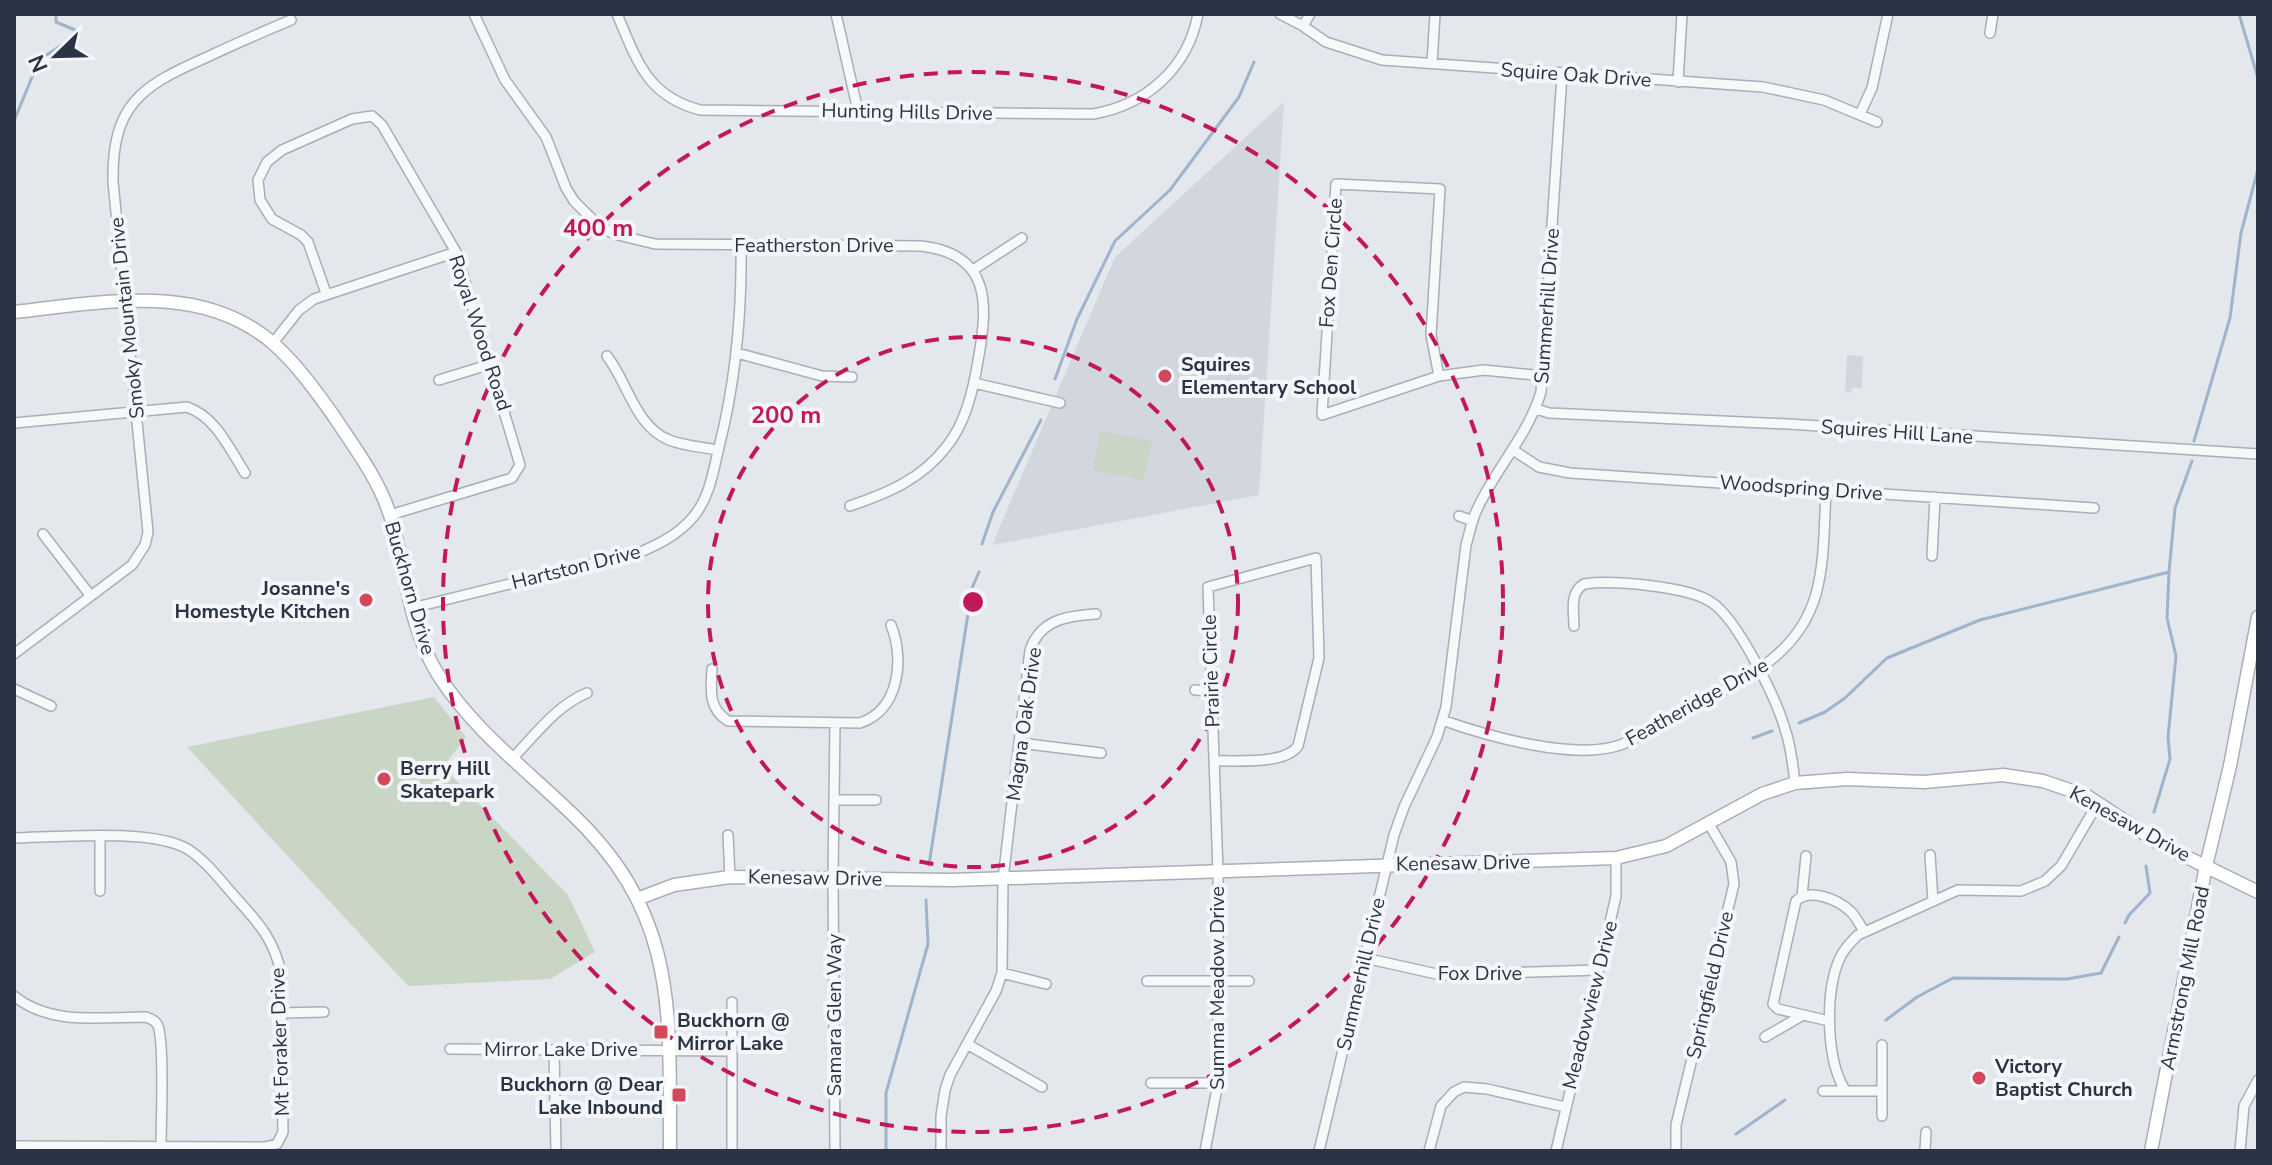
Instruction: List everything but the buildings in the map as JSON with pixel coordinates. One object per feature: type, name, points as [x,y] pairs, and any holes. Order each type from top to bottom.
[{"type":"street","name":"Featherston Drive","points":[[474,14],[505,80],[546,137],[566,188],[585,214],[598,225],[631,240],[655,244],[921,246],[950,252],[973,270]]},
{"type":"street","name":"Hunting Hills Drive","points":[[617,14],[635,57],[650,82],[670,99],[700,110],[1093,114],[1108,112],[1141,99],[1171,71],[1187,48],[1198,14]]},
{"type":"street","points":[[836,14],[858,111]]},
{"type":"street","name":"Squire Oak Drive","points":[[1280,14],[1326,42],[1361,55],[1403,63],[1786,91],[1824,100],[1877,122]]},
{"type":"street","points":[[1303,26],[1310,14]]},
{"type":"street","points":[[1432,63],[1435,14]]},
{"type":"street","points":[[1678,82],[1682,14]]},
{"type":"street","points":[[1860,114],[1872,88],[1888,14]]},
{"type":"street","points":[[1990,33],[1993,14]]},
{"type":"street","name":"Smoky Mountain Drive","points":[[14,654],[132,565],[145,545],[148,532],[113,160],[124,118],[138,97],[156,81],[291,20]]},
{"type":"street","name":"Summerhill Drive","points":[[1319,1151],[1398,821],[1442,720],[1466,545],[1473,521],[1490,485],[1536,409],[1544,376],[1562,75]]},
{"type":"street","name":"Royal Wood Road","points":[[326,293],[308,242],[272,219],[264,210],[257,190],[258,180],[267,162],[275,155],[360,116],[372,116],[382,125],[456,252],[520,468],[516,475],[390,515]]},
{"type":"street","name":"Fox Den Circle","points":[[1439,376],[1431,335],[1440,189],[1336,184],[1322,415],[1439,376],[1484,370],[1544,376]]},
{"type":"street","points":[[850,506],[907,483],[948,445],[959,426],[974,383],[985,314],[982,287],[973,270],[1022,238]]},
{"type":"street","name":"Hartston Drive","points":[[412,608],[629,554],[658,544],[684,527],[699,508],[711,482],[730,400],[737,353],[741,245]]},
{"type":"street","points":[[273,343],[307,304],[326,293],[456,252]]},
{"type":"street","name":"Buckhorn Drive","points":[[14,312],[169,300],[206,308],[235,320],[273,343],[301,372],[362,459],[390,515],[412,608],[430,662],[452,697],[588,828],[609,853],[637,899],[652,933],[663,972],[671,1049],[670,1151]]},
{"type":"street","points":[[737,353],[822,376],[852,377]]},
{"type":"street","points":[[607,356],[651,429],[672,441],[718,450]]},
{"type":"street","points":[[439,380],[491,364]]},
{"type":"street","points":[[974,383],[1060,403]]},
{"type":"street","points":[[14,423],[187,407],[203,414],[245,473]]},
{"type":"street","name":"Squires Hill Lane","points":[[1536,409],[1549,413],[1705,419],[2258,454]]},
{"type":"street","name":"Woodspring Drive","points":[[1513,450],[1539,467],[1570,473],[2094,508]]},
{"type":"street","name":"Featheridge Drive","points":[[1442,720],[1500,738],[1581,750],[1607,749],[1623,744],[1759,671],[1780,654],[1809,614],[1822,557],[1826,490]]},
{"type":"street","points":[[1932,556],[1935,497]]},
{"type":"street","points":[[1459,516],[1473,521]]},
{"type":"street","points":[[43,534],[90,595]]},
{"type":"street","name":"Prairie Circle","points":[[1215,761],[1279,758],[1293,753],[1298,746],[1319,658],[1316,558],[1208,587],[1218,872]]},
{"type":"street","points":[[1574,626],[1575,591],[1584,584],[1681,590],[1709,600],[1732,622],[1759,671],[1786,730],[1795,783]]},
{"type":"street","name":"Magna Oak Drive","points":[[1002,973],[1003,879],[1027,668],[1034,639],[1050,623],[1070,616],[1096,614]]},
{"type":"street","name":"Armstrong Mill Road","points":[[2151,1151],[2258,617]]},
{"type":"street","points":[[712,669],[712,705],[728,721],[860,723],[886,706],[891,696],[898,650],[891,625]]},
{"type":"street","points":[[14,689],[51,706]]},
{"type":"street","points":[[1195,690],[1212,691]]},
{"type":"street","points":[[513,758],[561,709],[574,698],[587,693]]},
{"type":"street","name":"Samara Glen Way","points":[[835,724],[835,1151]]},
{"type":"street","points":[[1020,743],[1101,753]]},
{"type":"street","name":"Kenesaw Drive","points":[[637,899],[682,883],[730,877],[1003,879],[1616,858],[1666,846],[1762,794],[1795,783],[1847,779],[1935,781],[2003,775],[2064,786],[2098,803],[2160,844],[2255,888]]},
{"type":"street","points":[[835,800],[876,800]]},
{"type":"street","points":[[1845,1090],[1837,1077],[1831,1052],[1829,1021],[1839,961],[1847,946],[1865,932],[1958,890],[2021,891],[2045,881],[2061,866],[2098,803]]},
{"type":"street","name":"Springfield Drive","points":[[1676,1151],[1676,1125],[1734,884],[1731,862],[1709,824]]},
{"type":"street","points":[[728,835],[730,877]]},
{"type":"street","points":[[100,837],[100,891]]},
{"type":"street","name":"Mt Foraker Drive","points":[[14,838],[161,838],[187,849],[206,864],[254,917],[272,943],[281,975],[283,1136],[277,1144],[265,1147],[161,1146]]},
{"type":"street","points":[[1930,855],[1933,901]]},
{"type":"street","points":[[1802,896],[1806,856]]},
{"type":"street","name":"Meadowview Drive","points":[[1556,1151],[1616,896],[1616,858]]},
{"type":"street","name":"Summa Meadow Drive","points":[[1205,1151],[1218,1083],[1218,872]]},
{"type":"street","points":[[1829,1021],[1778,1009],[1773,1004],[1796,901],[1802,896],[1816,895],[1831,899],[1850,911],[1865,932]]},
{"type":"street","name":"Fox Drive","points":[[1365,958],[1441,975],[1598,970]]},
{"type":"street","points":[[941,1151],[945,1090],[996,991],[1002,973],[1046,984]]},
{"type":"street","points":[[1147,981],[1249,981]]},
{"type":"street","points":[[14,996],[30,1008],[58,1016],[146,1017],[154,1021],[159,1029],[160,1046],[161,1146],[14,1146]]},
{"type":"street","points":[[732,1002],[732,1151]]},
{"type":"street","points":[[281,1013],[324,1012]]},
{"type":"street","points":[[1765,1037],[1803,1015]]},
{"type":"street","points":[[967,1044],[1042,1087]]},
{"type":"street","points":[[1882,1045],[1882,1116]]},
{"type":"street","name":"Mirror Lake Drive","points":[[450,1049],[731,1051]]},
{"type":"street","points":[[554,1050],[556,1151]]},
{"type":"street","points":[[2240,1151],[2244,1106],[2258,1080]]},
{"type":"street","points":[[1151,1083],[1218,1083]]},
{"type":"street","points":[[1429,1151],[1441,1106],[1454,1092],[1464,1087],[1487,1089],[1565,1107]]},
{"type":"street","points":[[1823,1091],[1882,1091]]},
{"type":"street","points":[[1925,1151],[1926,1132]]},
{"type":"shaded area","name":"Squires Elementary School","points":[[1284,102],[1259,495],[992,545],[1115,257]]},
{"type":"shaded area","points":[[1847,355],[1863,356],[1862,388],[1852,388],[1851,393],[1845,392]]},
{"type":"green space","points":[[1100,431],[1152,441],[1144,480],[1093,470]]},
{"type":"green space","points":[[434,697],[466,737],[443,767],[568,895],[595,952],[550,979],[408,986],[187,747]]},
{"type":"waterway","points":[[14,121],[39,60],[77,35],[75,30],[56,22],[56,14]]},
{"type":"waterway","points":[[2239,14],[2258,78]]},
{"type":"waterway","points":[[1055,379],[1077,319],[1115,241],[1170,190],[1239,97],[1254,62]]},
{"type":"waterway","points":[[2194,441],[2230,318],[2241,233],[2258,169]]},
{"type":"waterway","points":[[982,544],[993,512],[1041,420]]},
{"type":"waterway","points":[[1799,723],[1825,712],[1845,698],[1887,658],[1980,620],[2169,572],[2175,508],[2192,461]]},
{"type":"waterway","points":[[929,865],[972,588],[979,572]]},
{"type":"waterway","points":[[2154,812],[2170,759],[2168,737],[2176,656],[2167,618],[2169,572]]},
{"type":"waterway","points":[[1753,738],[1772,731]]},
{"type":"waterway","points":[[2125,923],[2150,893],[2146,866]]},
{"type":"waterway","points":[[886,1151],[886,1093],[928,944],[926,900]]},
{"type":"waterway","points":[[1886,1020],[1917,997],[1953,978],[2067,979],[2101,973],[2119,937]]},
{"type":"waterway","points":[[1736,1134],[1785,1100]]},
{"type":"place","name":"Squires Elementary School","points":[[1165,376]]},
{"type":"place","name":"Josanne's Homestyle Kitchen","points":[[366,600]]},
{"type":"place","name":"Berry Hill Skatepark","points":[[384,779]]},
{"type":"place","name":"Buckhorn @ Mirror Lake","points":[[661,1032]]},
{"type":"place","name":"Victory Baptist Church","points":[[1979,1078]]},
{"type":"place","name":"Buckhorn @ Dear Lake Inbound","points":[[679,1095]]}]
